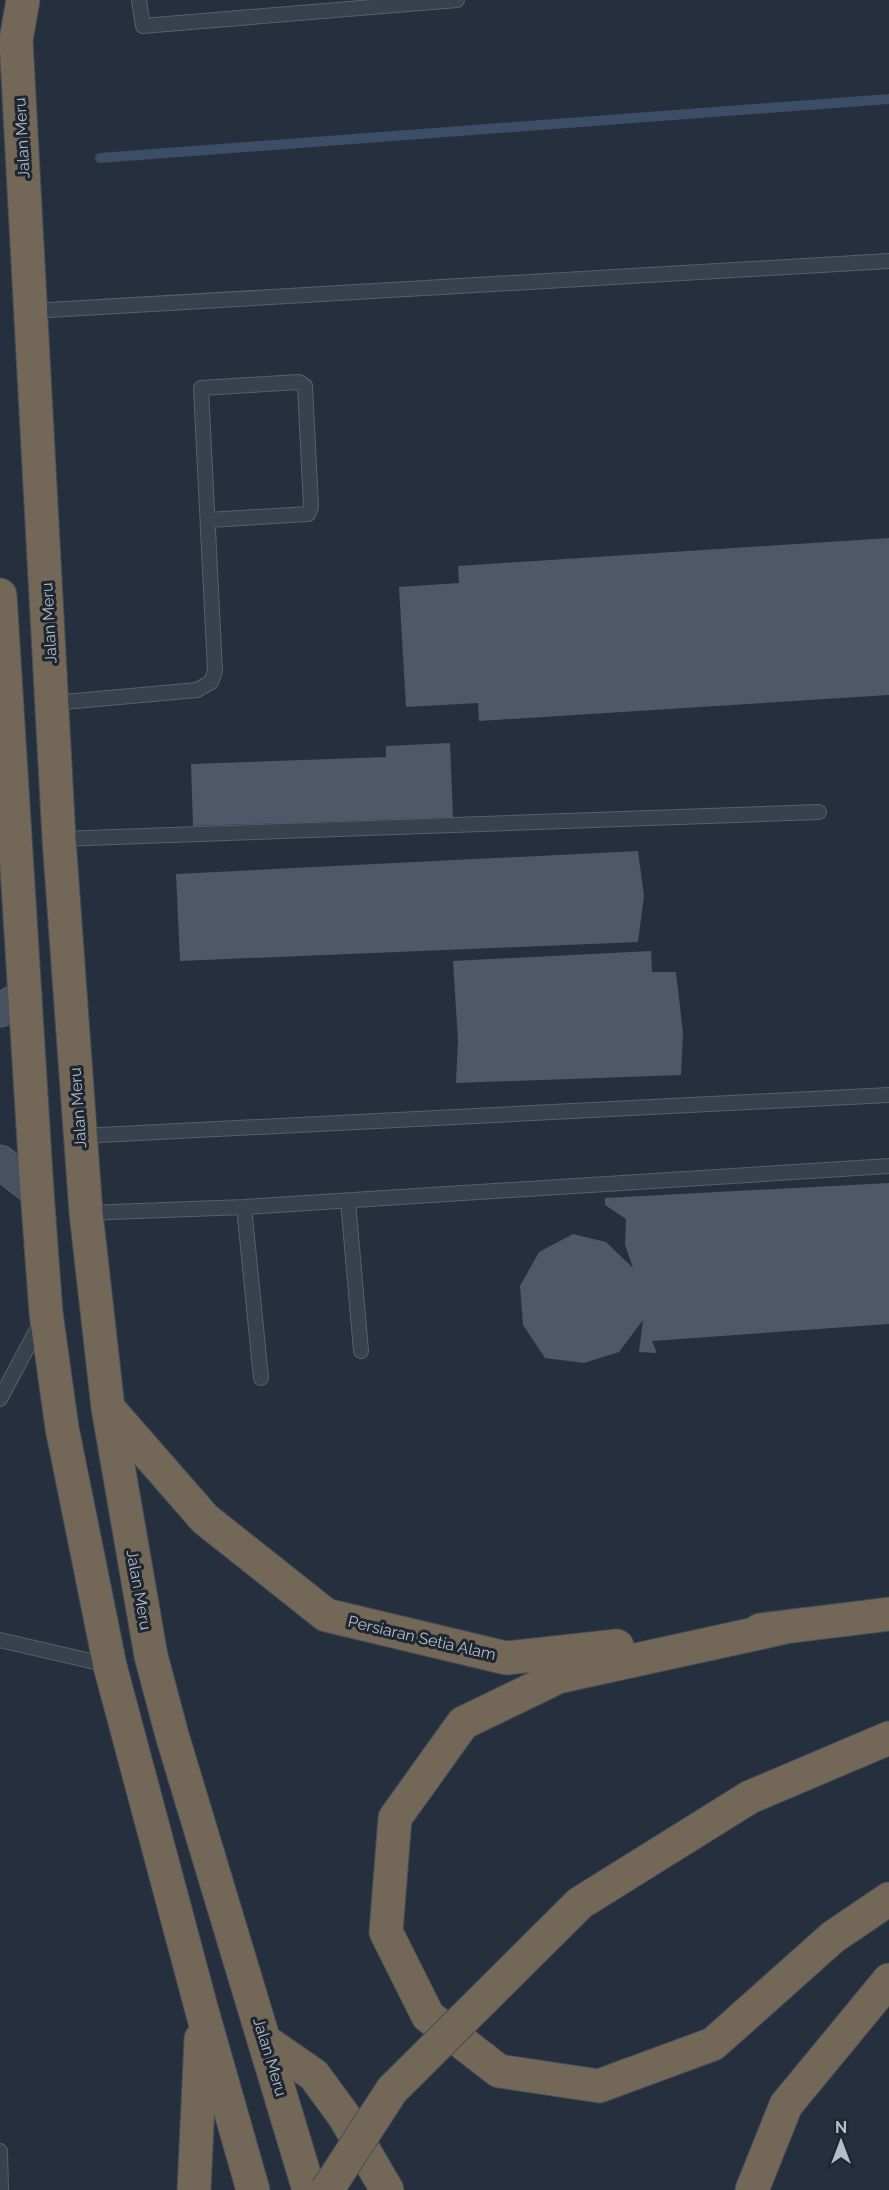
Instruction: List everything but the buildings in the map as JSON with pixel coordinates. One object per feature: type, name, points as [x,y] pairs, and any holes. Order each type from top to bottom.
[{"type":"highway","name":"Jalan Meru","points":[[23,0],[8,40],[31,311],[59,839],[80,1136],[86,1213],[108,1408],[151,1656],[172,1735],[309,2190]]},
{"type":"highway","points":[[0,595],[12,1003],[37,1191],[46,1313],[62,1428],[110,1666],[202,2011],[253,2190]]},
{"type":"highway","name":"Persiaran Setia Alam","points":[[108,1408],[205,1520],[326,1615],[506,1658],[889,1614]]},
{"type":"highway","points":[[782,1628],[558,1677],[464,1723],[395,1818],[386,1932],[428,2016],[499,2071],[599,2086],[713,2044],[833,1937],[889,1899]]},
{"type":"highway","points":[[327,2190],[392,2090],[580,1904],[750,1797],[889,1738]]},
{"type":"highway","points":[[752,2190],[786,2105],[889,1980]]},
{"type":"highway","points":[[194,2190],[202,2011]]},
{"type":"highway","points":[[265,2041],[314,2075],[344,2116],[387,2190]]},
{"type":"street","points":[[0,1162],[37,1191]]},
{"type":"lane","points":[[139,0],[143,26],[457,0]]},
{"type":"lane","points":[[31,311],[889,261]]},
{"type":"lane","points":[[53,703],[197,690],[211,682],[215,671],[201,388],[299,382],[305,386],[311,507],[308,514],[208,520]]},
{"type":"lane","points":[[59,839],[819,812]]},
{"type":"lane","points":[[80,1136],[889,1095]]},
{"type":"lane","points":[[86,1213],[244,1208],[889,1166]]},
{"type":"lane","points":[[348,1200],[361,1351]]},
{"type":"lane","points":[[244,1208],[261,1378]]},
{"type":"lane","points":[[0,1399],[46,1313]]},
{"type":"lane","points":[[0,1640],[110,1666]]},
{"type":"lane","points":[[0,2151],[1,2190]]},
{"type":"waterway","points":[[100,158],[889,99]]}]
